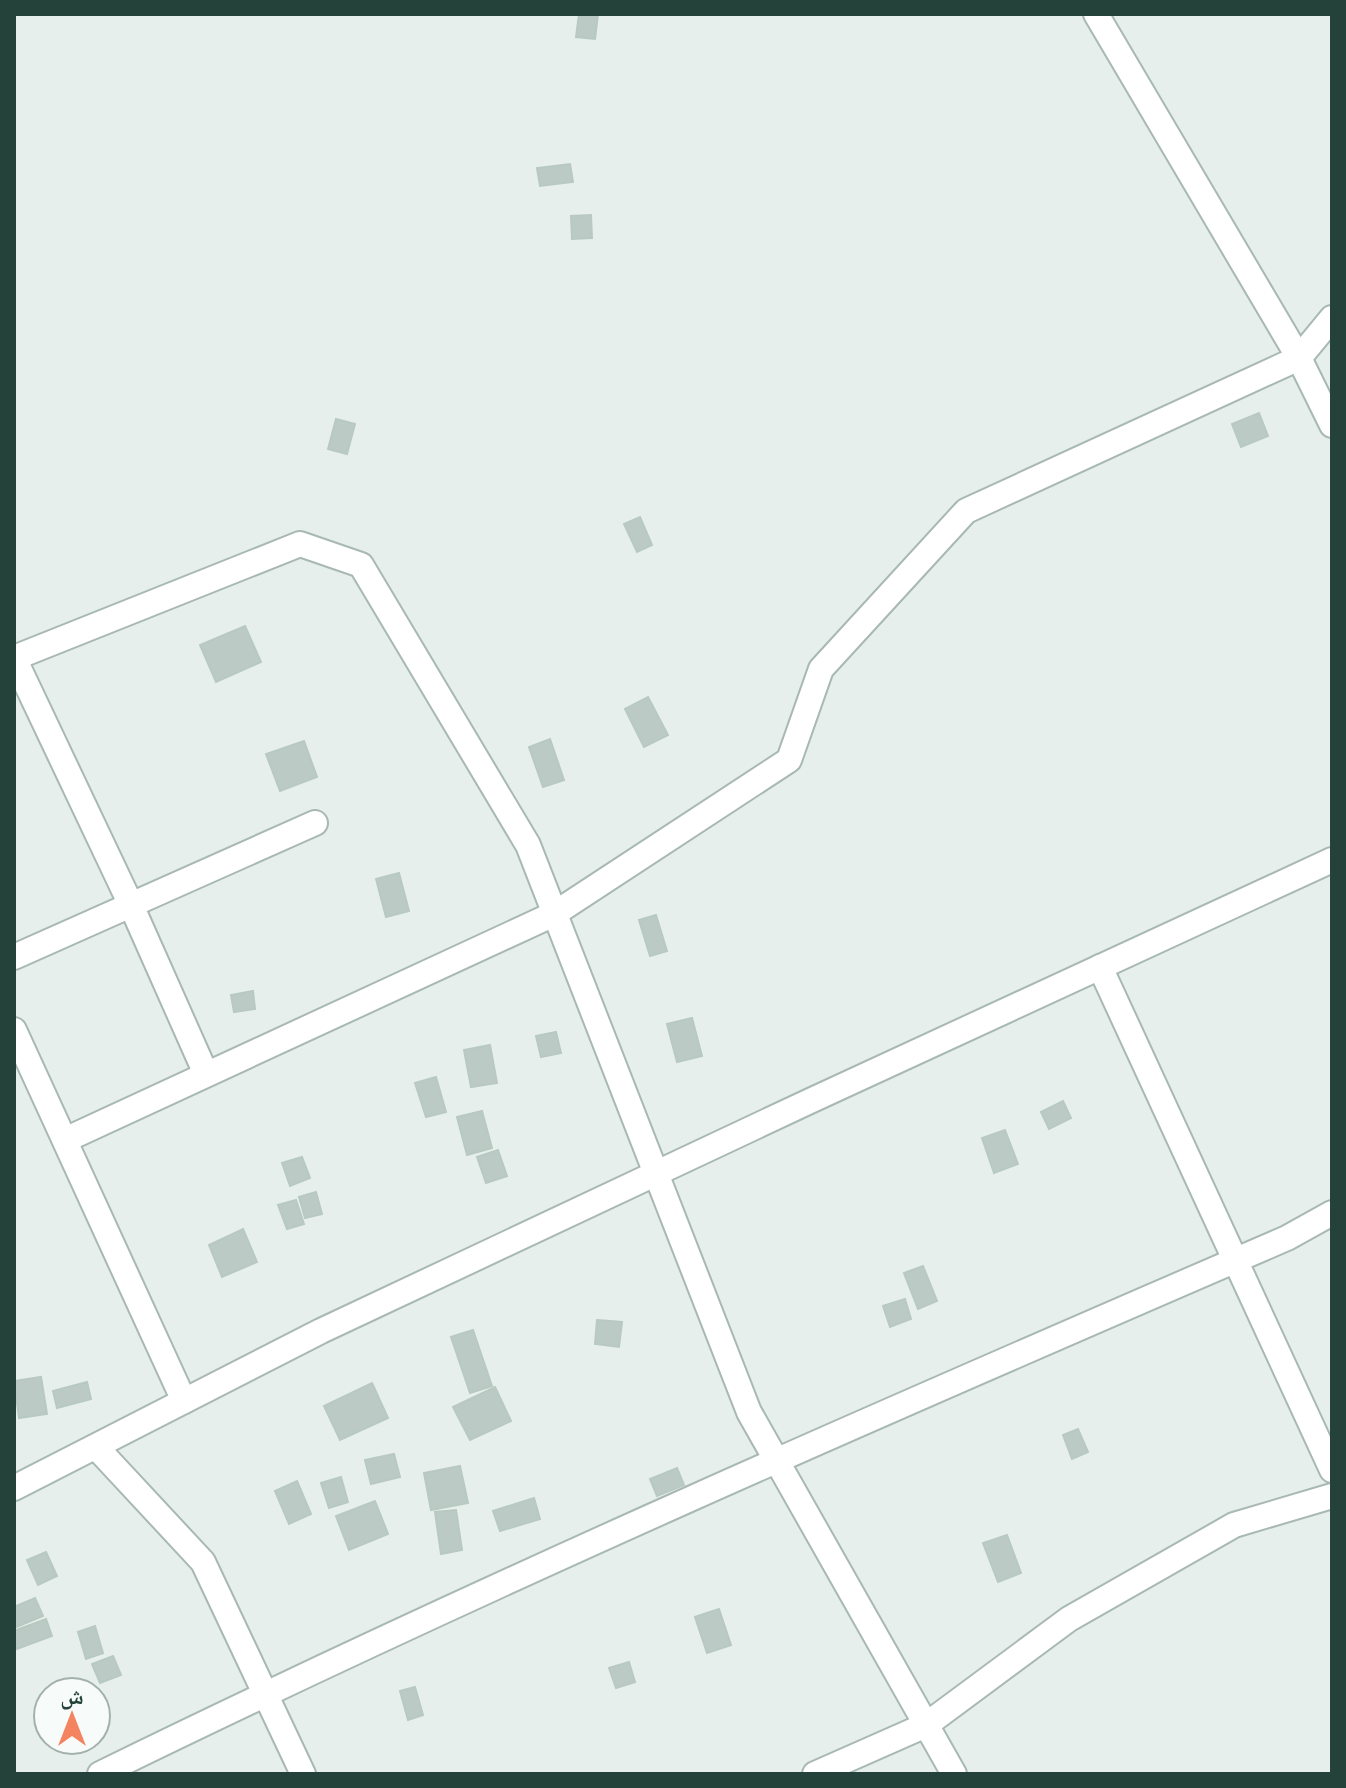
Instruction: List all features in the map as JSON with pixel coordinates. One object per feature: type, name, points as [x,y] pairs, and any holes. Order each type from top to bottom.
[{"type":"street","points":[[1096,14],[1299,358],[1332,425]]},
{"type":"street","points":[[65,1140],[554,914],[789,760],[821,669],[966,511],[1299,358],[1332,318]]},
{"type":"street","points":[[206,1074],[131,905],[14,658],[300,544],[361,565],[528,845],[749,1412],[954,1774]]},
{"type":"street","points":[[14,957],[315,823]]},
{"type":"street","points":[[14,1488],[321,1331],[1332,860]]},
{"type":"street","points":[[1100,967],[1332,1470]]},
{"type":"street","points":[[14,1030],[184,1401]]},
{"type":"street","points":[[100,1774],[265,1693],[776,1459],[1287,1238],[1332,1213]]},
{"type":"street","points":[[96,1447],[203,1562],[303,1774]]},
{"type":"street","points":[[815,1774],[926,1725],[1069,1619],[1234,1525],[1332,1496]]},
{"type":"building","points":[[579,14],[598,14],[595,39],[576,37]]},
{"type":"building","points":[[570,164],[573,182],[540,186],[537,168]]},
{"type":"building","points":[[591,215],[592,238],[572,239],[571,216]]},
{"type":"building","points":[[1259,413],[1268,436],[1241,447],[1232,424]]},
{"type":"building","points":[[336,419],[355,424],[347,454],[328,449]]},
{"type":"building","points":[[640,517],[652,545],[637,552],[624,524]]},
{"type":"building","points":[[245,626],[261,662],[216,682],[200,645]]},
{"type":"building","points":[[648,697],[668,735],[644,747],[625,709]]},
{"type":"building","points":[[550,739],[564,780],[543,787],[529,747]]},
{"type":"building","points":[[304,741],[317,777],[280,791],[266,754]]},
{"type":"building","points":[[399,873],[409,911],[386,917],[376,879]]},
{"type":"building","points":[[656,915],[667,951],[650,956],[639,920]]},
{"type":"building","points":[[253,991],[255,1009],[234,1012],[231,995]]},
{"type":"building","points":[[692,1018],[702,1056],[677,1062],[667,1024]]},
{"type":"building","points":[[556,1032],[561,1053],[541,1057],[536,1036]]},
{"type":"building","points":[[490,1045],[497,1083],[471,1087],[464,1050]]},
{"type":"building","points":[[436,1077],[446,1112],[426,1117],[415,1083]]},
{"type":"building","points":[[1063,1101],[1071,1118],[1049,1129],[1041,1112]]},
{"type":"building","points":[[482,1111],[492,1148],[467,1155],[457,1117]]},
{"type":"building","points":[[1005,1130],[1018,1164],[994,1173],[982,1138]]},
{"type":"building","points":[[498,1150],[507,1176],[486,1183],[477,1157]]},
{"type":"building","points":[[302,1157],[310,1178],[290,1186],[282,1163]]},
{"type":"building","points":[[316,1192],[322,1214],[305,1218],[299,1197]]},
{"type":"building","points":[[296,1200],[304,1224],[287,1229],[278,1205]]},
{"type":"building","points":[[243,1229],[257,1262],[222,1277],[209,1245]]},
{"type":"building","points":[[923,1266],[937,1301],[918,1309],[904,1273]]},
{"type":"building","points":[[905,1299],[911,1319],[890,1327],[883,1306]]},
{"type":"building","points":[[597,1320],[622,1322],[619,1347],[595,1344]]},
{"type":"building","points":[[473,1330],[492,1386],[470,1393],[451,1337]]},
{"type":"building","points":[[41,1377],[47,1414],[19,1418],[14,1381]]},
{"type":"building","points":[[87,1382],[91,1399],[57,1408],[53,1391]]},
{"type":"building","points":[[372,1383],[388,1418],[340,1440],[324,1406]]},
{"type":"building","points":[[495,1387],[511,1421],[470,1440],[453,1407]]},
{"type":"building","points":[[1078,1429],[1088,1452],[1072,1459],[1063,1435]]},
{"type":"building","points":[[394,1454],[400,1477],[371,1484],[365,1460]]},
{"type":"building","points":[[460,1466],[468,1503],[431,1510],[424,1473]]},
{"type":"building","points":[[677,1468],[684,1485],[657,1496],[650,1479]]},
{"type":"building","points":[[341,1477],[348,1502],[329,1508],[321,1483]]},
{"type":"building","points":[[297,1481],[311,1514],[289,1524],[275,1491]]},
{"type":"building","points":[[534,1498],[540,1519],[500,1531],[493,1511]]},
{"type":"building","points":[[375,1501],[388,1534],[349,1550],[336,1516]]},
{"type":"building","points":[[456,1510],[462,1550],[441,1554],[435,1512]]},
{"type":"building","points":[[1007,1535],[1021,1573],[998,1582],[983,1543]]},
{"type":"building","points":[[46,1552],[57,1576],[38,1585],[27,1560]]},
{"type":"building","points":[[35,1598],[43,1616],[14,1628],[14,1607]]},
{"type":"building","points":[[719,1609],[731,1645],[707,1653],[695,1617]]},
{"type":"building","points":[[46,1619],[52,1636],[17,1649],[14,1631]]},
{"type":"building","points":[[95,1626],[103,1653],[86,1659],[78,1632]]},
{"type":"building","points":[[113,1656],[121,1675],[112,1678],[97,1676],[92,1664]]},
{"type":"building","points":[[629,1662],[635,1682],[616,1688],[609,1668]]},
{"type":"building","points":[[415,1687],[423,1715],[408,1720],[400,1691]]}]
